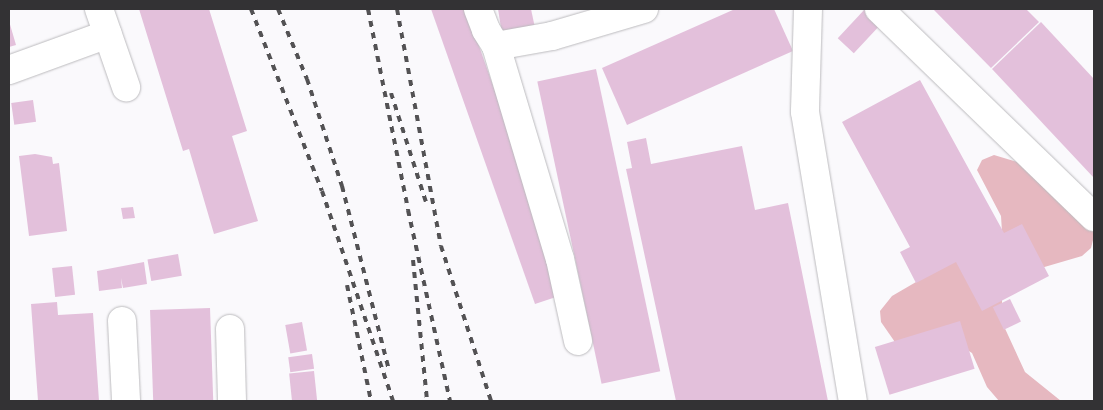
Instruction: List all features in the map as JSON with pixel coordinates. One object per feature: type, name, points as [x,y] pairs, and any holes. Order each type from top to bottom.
[{"type":"lane","points":[[99,9],[126,87]]},
{"type":"lane","points":[[478,9],[486,30],[496,46],[560,258],[578,341]]},
{"type":"lane","points":[[496,46],[552,36],[644,9]]},
{"type":"lane","points":[[808,9],[805,112],[853,401]]},
{"type":"lane","points":[[879,9],[1094,216]]},
{"type":"lane","points":[[9,70],[108,34]]},
{"type":"lane","points":[[122,320],[126,401]]},
{"type":"lane","points":[[230,328],[232,401]]},
{"type":"shaded area","points":[[994,155],[1024,164],[1093,225],[1094,236],[1091,248],[1082,256],[1041,268],[1002,300],[1002,322],[1025,372],[1061,401],[999,401],[987,387],[972,353],[961,346],[897,345],[881,322],[880,311],[892,296],[1002,232],[1001,216],[977,170],[982,160]]},
{"type":"building","points":[[139,9],[209,9],[247,131],[232,136],[258,221],[214,234],[189,149],[183,151]]},
{"type":"building","points":[[431,9],[466,9],[550,247],[559,296],[535,304]]},
{"type":"building","points":[[498,9],[531,9],[535,28],[502,34]]},
{"type":"building","points":[[735,9],[774,9],[793,51],[627,125],[602,68]]},
{"type":"building","points":[[865,9],[881,24],[854,53],[838,38]]},
{"type":"building","points":[[933,9],[1026,9],[1039,22],[991,68]]},
{"type":"building","points":[[9,21],[16,45],[9,47]]},
{"type":"building","points":[[1041,22],[1094,79],[1094,178],[992,69]]},
{"type":"building","points":[[596,69],[660,371],[602,384],[537,81]]},
{"type":"building","points":[[920,80],[1004,233],[1022,224],[1049,276],[982,311],[956,262],[916,283],[900,252],[910,247],[842,122]]},
{"type":"building","points":[[33,100],[36,122],[14,125],[11,103]]},
{"type":"building","points":[[646,138],[651,164],[742,146],[755,210],[788,203],[828,401],[676,401],[626,169],[632,168],[627,142]]},
{"type":"building","points":[[35,154],[52,157],[53,164],[59,163],[67,231],[29,236],[19,156]]},
{"type":"building","points":[[133,207],[135,218],[123,219],[121,208]]},
{"type":"building","points":[[178,254],[182,276],[151,281],[147,259]]},
{"type":"building","points":[[144,262],[147,284],[123,288],[121,278],[122,288],[99,291],[97,271]]},
{"type":"building","points":[[72,266],[75,295],[55,297],[52,268]]},
{"type":"building","points":[[1010,299],[1021,321],[1004,330],[993,307]]},
{"type":"building","points":[[57,302],[58,315],[93,313],[99,401],[38,401],[31,304]]},
{"type":"building","points":[[210,308],[213,401],[153,401],[150,310]]},
{"type":"building","points":[[960,321],[975,369],[890,395],[875,347]]},
{"type":"building","points":[[302,322],[307,351],[290,354],[285,325]]},
{"type":"building","points":[[312,354],[314,369],[290,372],[288,357]]},
{"type":"building","points":[[314,371],[317,401],[292,401],[289,374]]},
{"type":"railway","points":[[251,9],[322,191],[393,401]]},
{"type":"railway","points":[[278,9],[307,79],[342,186],[389,370]]},
{"type":"railway","points":[[368,9],[408,210],[450,401]]},
{"type":"railway","points":[[397,9],[441,246],[491,401]]},
{"type":"railway","points":[[391,93],[426,202]]},
{"type":"railway","points":[[413,260],[427,401]]},
{"type":"railway","points":[[347,285],[371,401]]}]
